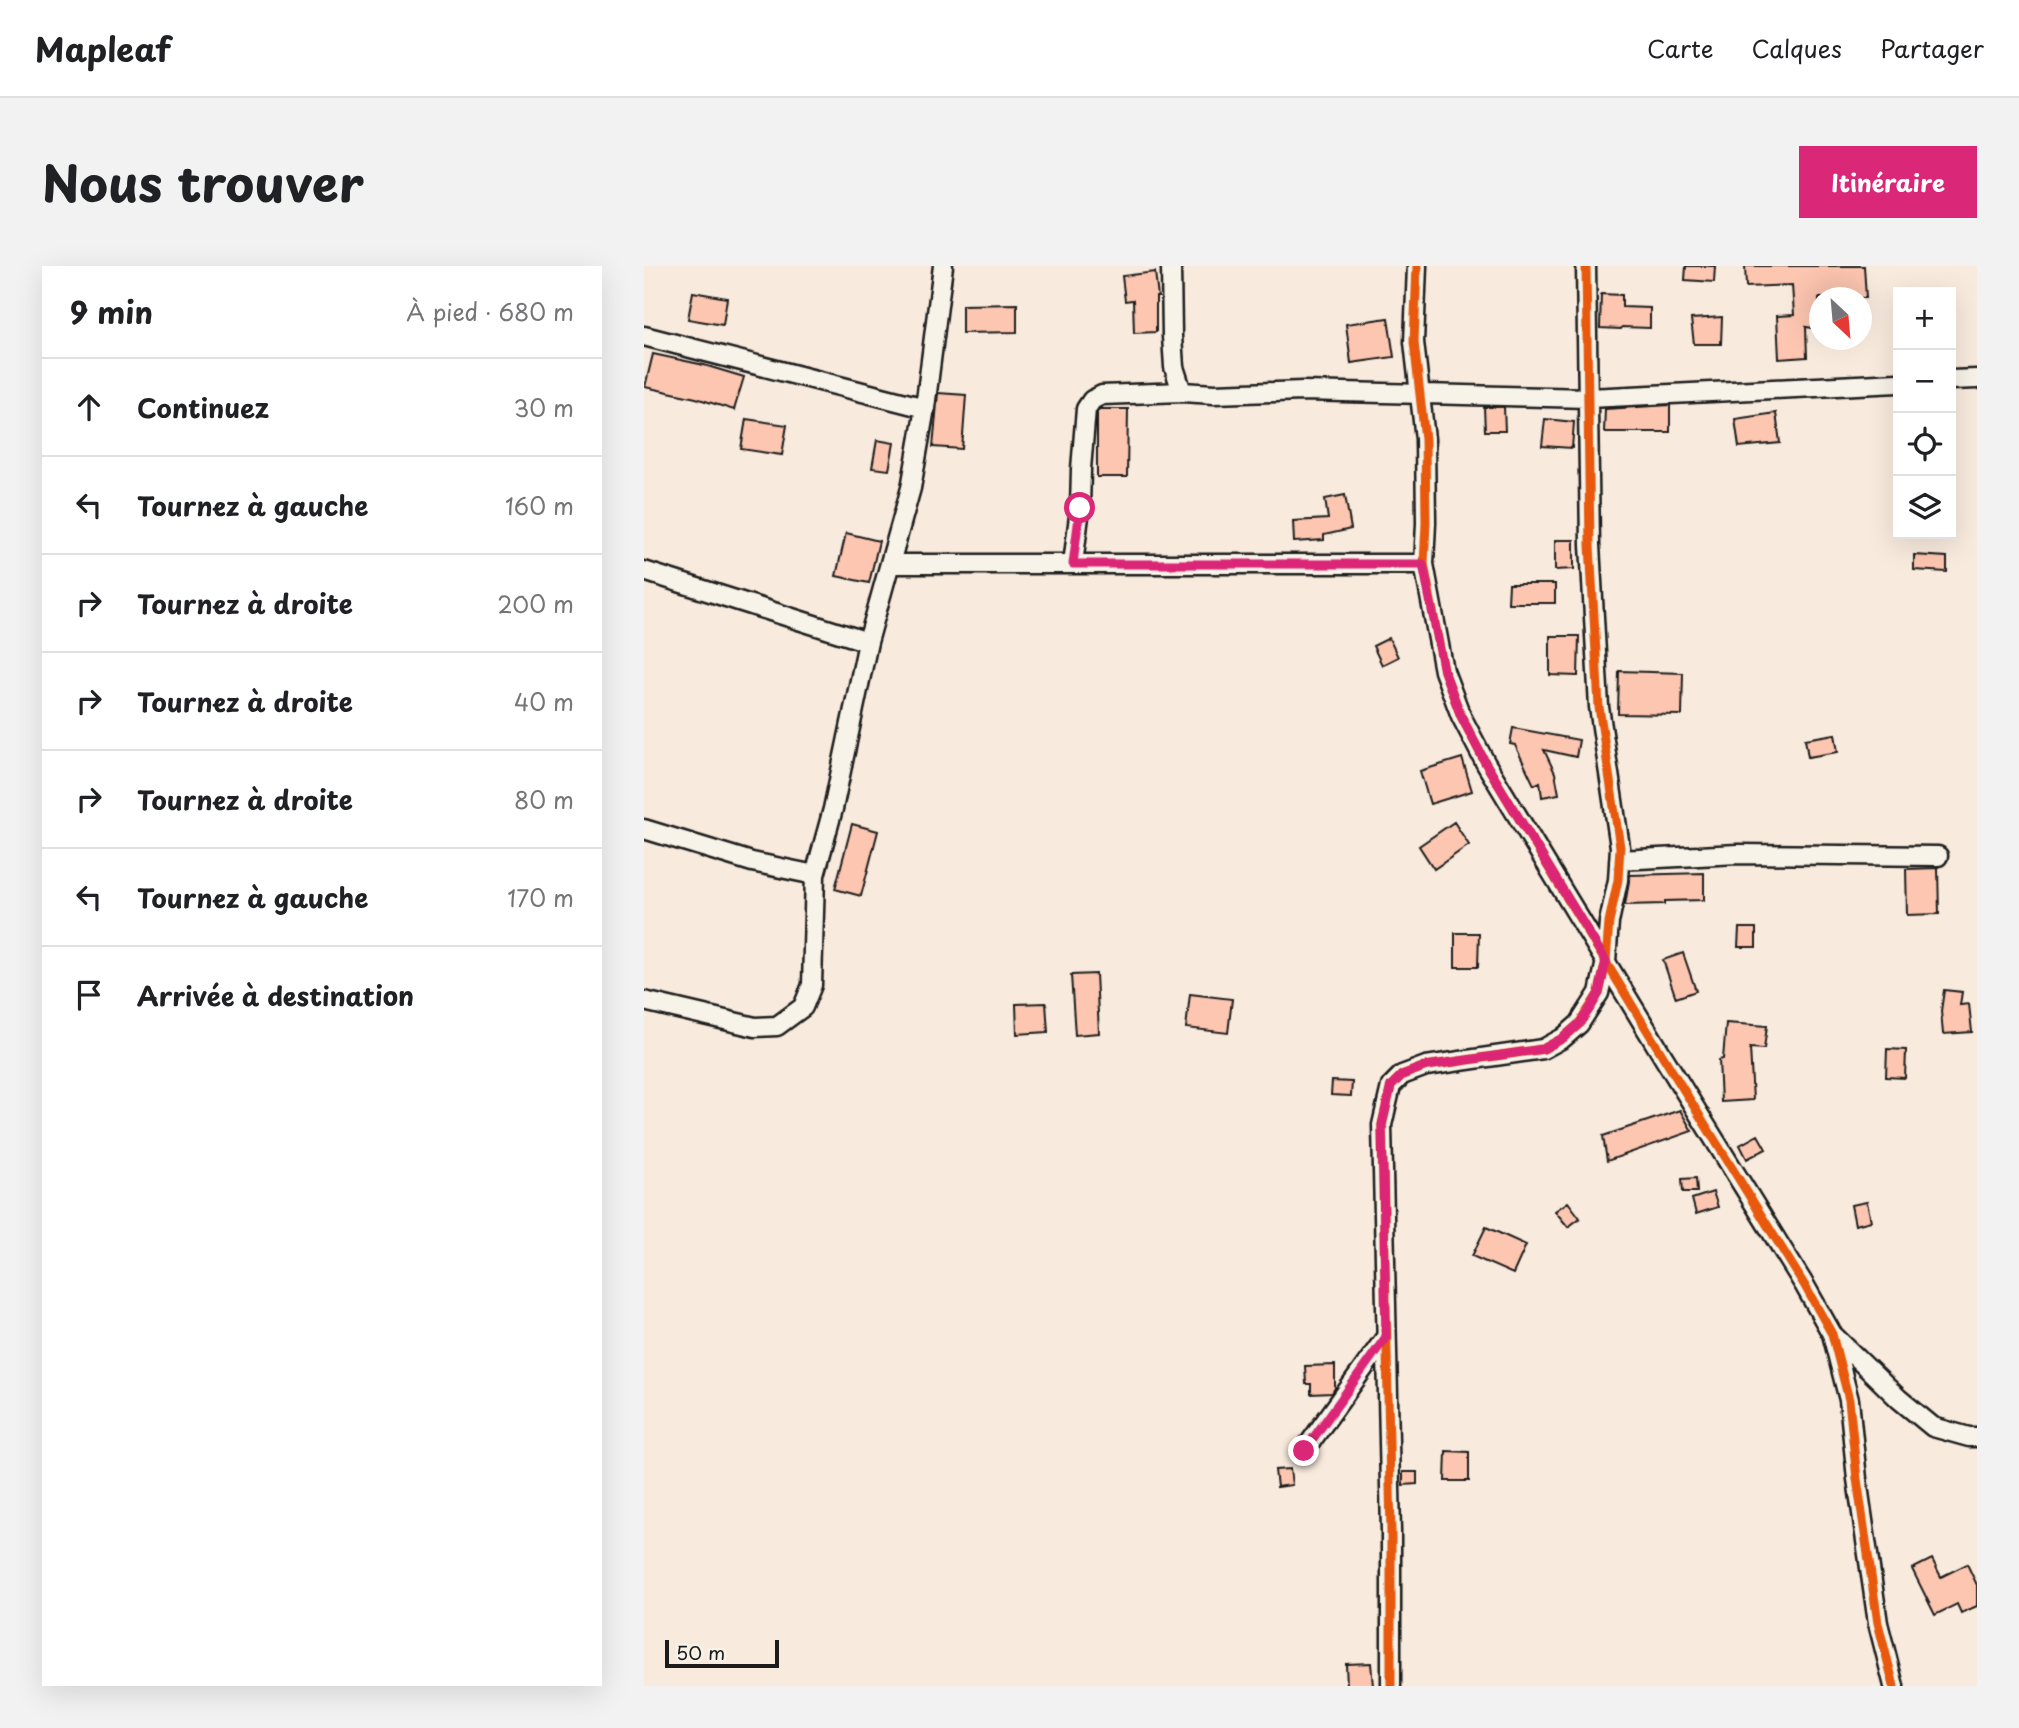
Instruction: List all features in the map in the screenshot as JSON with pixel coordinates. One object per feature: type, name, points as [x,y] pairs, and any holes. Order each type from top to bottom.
[{"type":"street","points":[[644,1001],[755,1027],[777,1026],[803,1007],[811,985],[815,875],[833,810],[868,642],[911,488],[925,408],[943,266]]},
{"type":"street","points":[[1171,266],[1171,336],[1174,367],[1182,392]]},
{"type":"street","points":[[1417,266],[1414,342],[1425,439],[1426,487],[1423,564],[1444,671],[1461,716],[1486,764],[1832,1334],[1849,1400],[1857,1479],[1878,1623],[1894,1686]]},
{"type":"street","points":[[1391,1686],[1391,1532],[1382,1125],[1391,1086],[1402,1075],[1426,1066],[1543,1049],[1563,1038],[1579,1024],[1599,993],[1618,880],[1620,847],[1599,707],[1590,545],[1586,266]]},
{"type":"street","points":[[644,336],[925,408]]},
{"type":"street","points":[[1956,380],[1977,379]]},
{"type":"street","points":[[1073,564],[1080,508],[1086,409],[1092,400],[1102,394],[1303,391],[1589,398],[1893,383]]},
{"type":"street","points":[[890,564],[1423,564]]},
{"type":"street","points":[[644,571],[868,642]]},
{"type":"street","points":[[644,829],[752,862],[815,875]]},
{"type":"street","points":[[1619,860],[1738,854],[1938,856]]},
{"type":"street","points":[[1832,1334],[1899,1399],[1933,1427],[1977,1437]]},
{"type":"street","points":[[1304,1451],[1386,1337]]},
{"type":"building","points":[[1686,266],[1715,266],[1714,282],[1685,280]]},
{"type":"building","points":[[1745,266],[1864,266],[1865,287],[1809,287],[1807,357],[1779,359],[1777,316],[1794,315],[1792,285],[1746,287]]},
{"type":"building","points":[[1155,272],[1158,297],[1156,332],[1134,333],[1133,300],[1125,301],[1122,276]]},
{"type":"building","points":[[693,292],[727,298],[723,325],[688,319]]},
{"type":"building","points":[[1601,294],[1622,295],[1622,307],[1650,308],[1650,328],[1600,328]]},
{"type":"building","points":[[1017,304],[1017,332],[962,333],[962,305]]},
{"type":"building","points":[[1722,317],[1721,344],[1694,344],[1691,319]]},
{"type":"building","points":[[1388,318],[1394,357],[1351,363],[1346,324]]},
{"type":"building","points":[[653,354],[744,377],[734,410],[696,398],[645,387]]},
{"type":"building","points":[[938,393],[966,395],[962,449],[933,447]]},
{"type":"building","points":[[1670,405],[1670,432],[1604,432],[1605,409]]},
{"type":"building","points":[[1484,407],[1504,407],[1505,431],[1485,431]]},
{"type":"building","points":[[1099,409],[1128,409],[1127,477],[1097,477]]},
{"type":"building","points":[[1776,413],[1780,443],[1739,447],[1735,419]]},
{"type":"building","points":[[746,419],[787,425],[782,455],[741,449]]},
{"type":"building","points":[[1545,419],[1574,422],[1572,448],[1542,446]]},
{"type":"building","points":[[877,440],[894,443],[889,470],[872,468]]},
{"type":"building","points":[[1345,495],[1351,529],[1324,535],[1324,540],[1294,542],[1293,521],[1328,519],[1325,499]]},
{"type":"building","points":[[846,533],[879,541],[869,583],[836,576]]},
{"type":"building","points":[[1555,540],[1574,540],[1574,569],[1555,570]]},
{"type":"building","points":[[1914,555],[1947,557],[1947,572],[1914,570]]},
{"type":"building","points":[[1509,584],[1555,584],[1555,603],[1508,603]]},
{"type":"building","points":[[1550,636],[1579,636],[1578,676],[1550,675]]},
{"type":"building","points":[[1389,638],[1398,657],[1382,665],[1373,646]]},
{"type":"building","points":[[1619,671],[1683,673],[1682,715],[1618,714]]},
{"type":"building","points":[[1513,728],[1579,740],[1576,757],[1544,750],[1555,773],[1559,794],[1542,797],[1540,782],[1534,785],[1515,745],[1510,744]]},
{"type":"building","points":[[1835,734],[1838,752],[1808,757],[1805,739]]},
{"type":"building","points":[[1462,758],[1472,791],[1430,804],[1420,771]]},
{"type":"building","points":[[1454,822],[1469,845],[1434,869],[1419,846]]},
{"type":"building","points":[[852,824],[878,831],[861,896],[835,889]]},
{"type":"building","points":[[1938,868],[1939,914],[1907,915],[1906,869]]},
{"type":"building","points":[[1704,873],[1704,900],[1625,905],[1630,875]]},
{"type":"building","points":[[1739,928],[1756,928],[1756,947],[1738,947]]},
{"type":"building","points":[[1455,933],[1479,933],[1478,967],[1455,967]]},
{"type":"building","points":[[1683,953],[1696,991],[1676,998],[1663,960]]},
{"type":"building","points":[[1096,974],[1099,1033],[1075,1035],[1071,975]]},
{"type":"building","points":[[1944,990],[1962,992],[1960,1005],[1969,1004],[1972,1032],[1943,1034],[1941,1011]]},
{"type":"building","points":[[1190,994],[1232,999],[1228,1033],[1186,1028]]},
{"type":"building","points":[[1046,1003],[1048,1032],[1017,1034],[1016,1004]]},
{"type":"building","points":[[1726,1023],[1767,1026],[1764,1049],[1750,1048],[1753,1100],[1721,1102],[1719,1060],[1723,1059]]},
{"type":"building","points":[[1887,1049],[1906,1050],[1905,1078],[1886,1077]]},
{"type":"building","points":[[1332,1081],[1352,1082],[1351,1096],[1331,1095]]},
{"type":"building","points":[[1680,1110],[1692,1131],[1607,1161],[1603,1136]]},
{"type":"building","points":[[1758,1135],[1766,1149],[1747,1159],[1740,1145]]},
{"type":"building","points":[[1696,1178],[1697,1192],[1683,1192],[1682,1179]]},
{"type":"building","points":[[1713,1192],[1718,1207],[1696,1214],[1692,1199]]},
{"type":"building","points":[[1568,1202],[1580,1218],[1568,1227],[1555,1211]]},
{"type":"building","points":[[1867,1202],[1871,1221],[1855,1225],[1851,1205]]},
{"type":"building","points":[[1486,1227],[1526,1245],[1513,1274],[1472,1256]]},
{"type":"building","points":[[1335,1365],[1335,1388],[1332,1393],[1311,1394],[1311,1384],[1306,1384],[1305,1366]]},
{"type":"building","points":[[1446,1451],[1469,1452],[1469,1481],[1445,1481]]},
{"type":"building","points":[[1290,1469],[1292,1485],[1277,1487],[1275,1470]]},
{"type":"building","points":[[1403,1472],[1417,1472],[1417,1484],[1403,1485]]},
{"type":"building","points":[[1932,1559],[1941,1577],[1967,1564],[1977,1585],[1977,1606],[1961,1613],[1957,1604],[1935,1615],[1912,1569]]},
{"type":"building","points":[[1371,1663],[1373,1686],[1347,1686],[1346,1664]]},
{"type":"cycle path","points":[[1417,266],[1414,342],[1425,439],[1424,564],[1444,671],[1461,716],[1486,764],[1832,1334],[1849,1400],[1857,1479],[1878,1623],[1894,1686]]},
{"type":"cycle path","points":[[1391,1686],[1391,1532],[1382,1125],[1391,1086],[1402,1075],[1426,1066],[1543,1049],[1563,1038],[1579,1024],[1599,993],[1618,880],[1620,847],[1599,707],[1590,545],[1586,266]]},
{"type":"route","points":[[1080,508],[1073,564],[1423,564],[1444,671],[1461,716],[1486,764],[1606,961],[1599,993],[1579,1024],[1563,1038],[1543,1049],[1426,1066],[1402,1075],[1391,1086],[1382,1125],[1386,1337],[1304,1451]]}]
